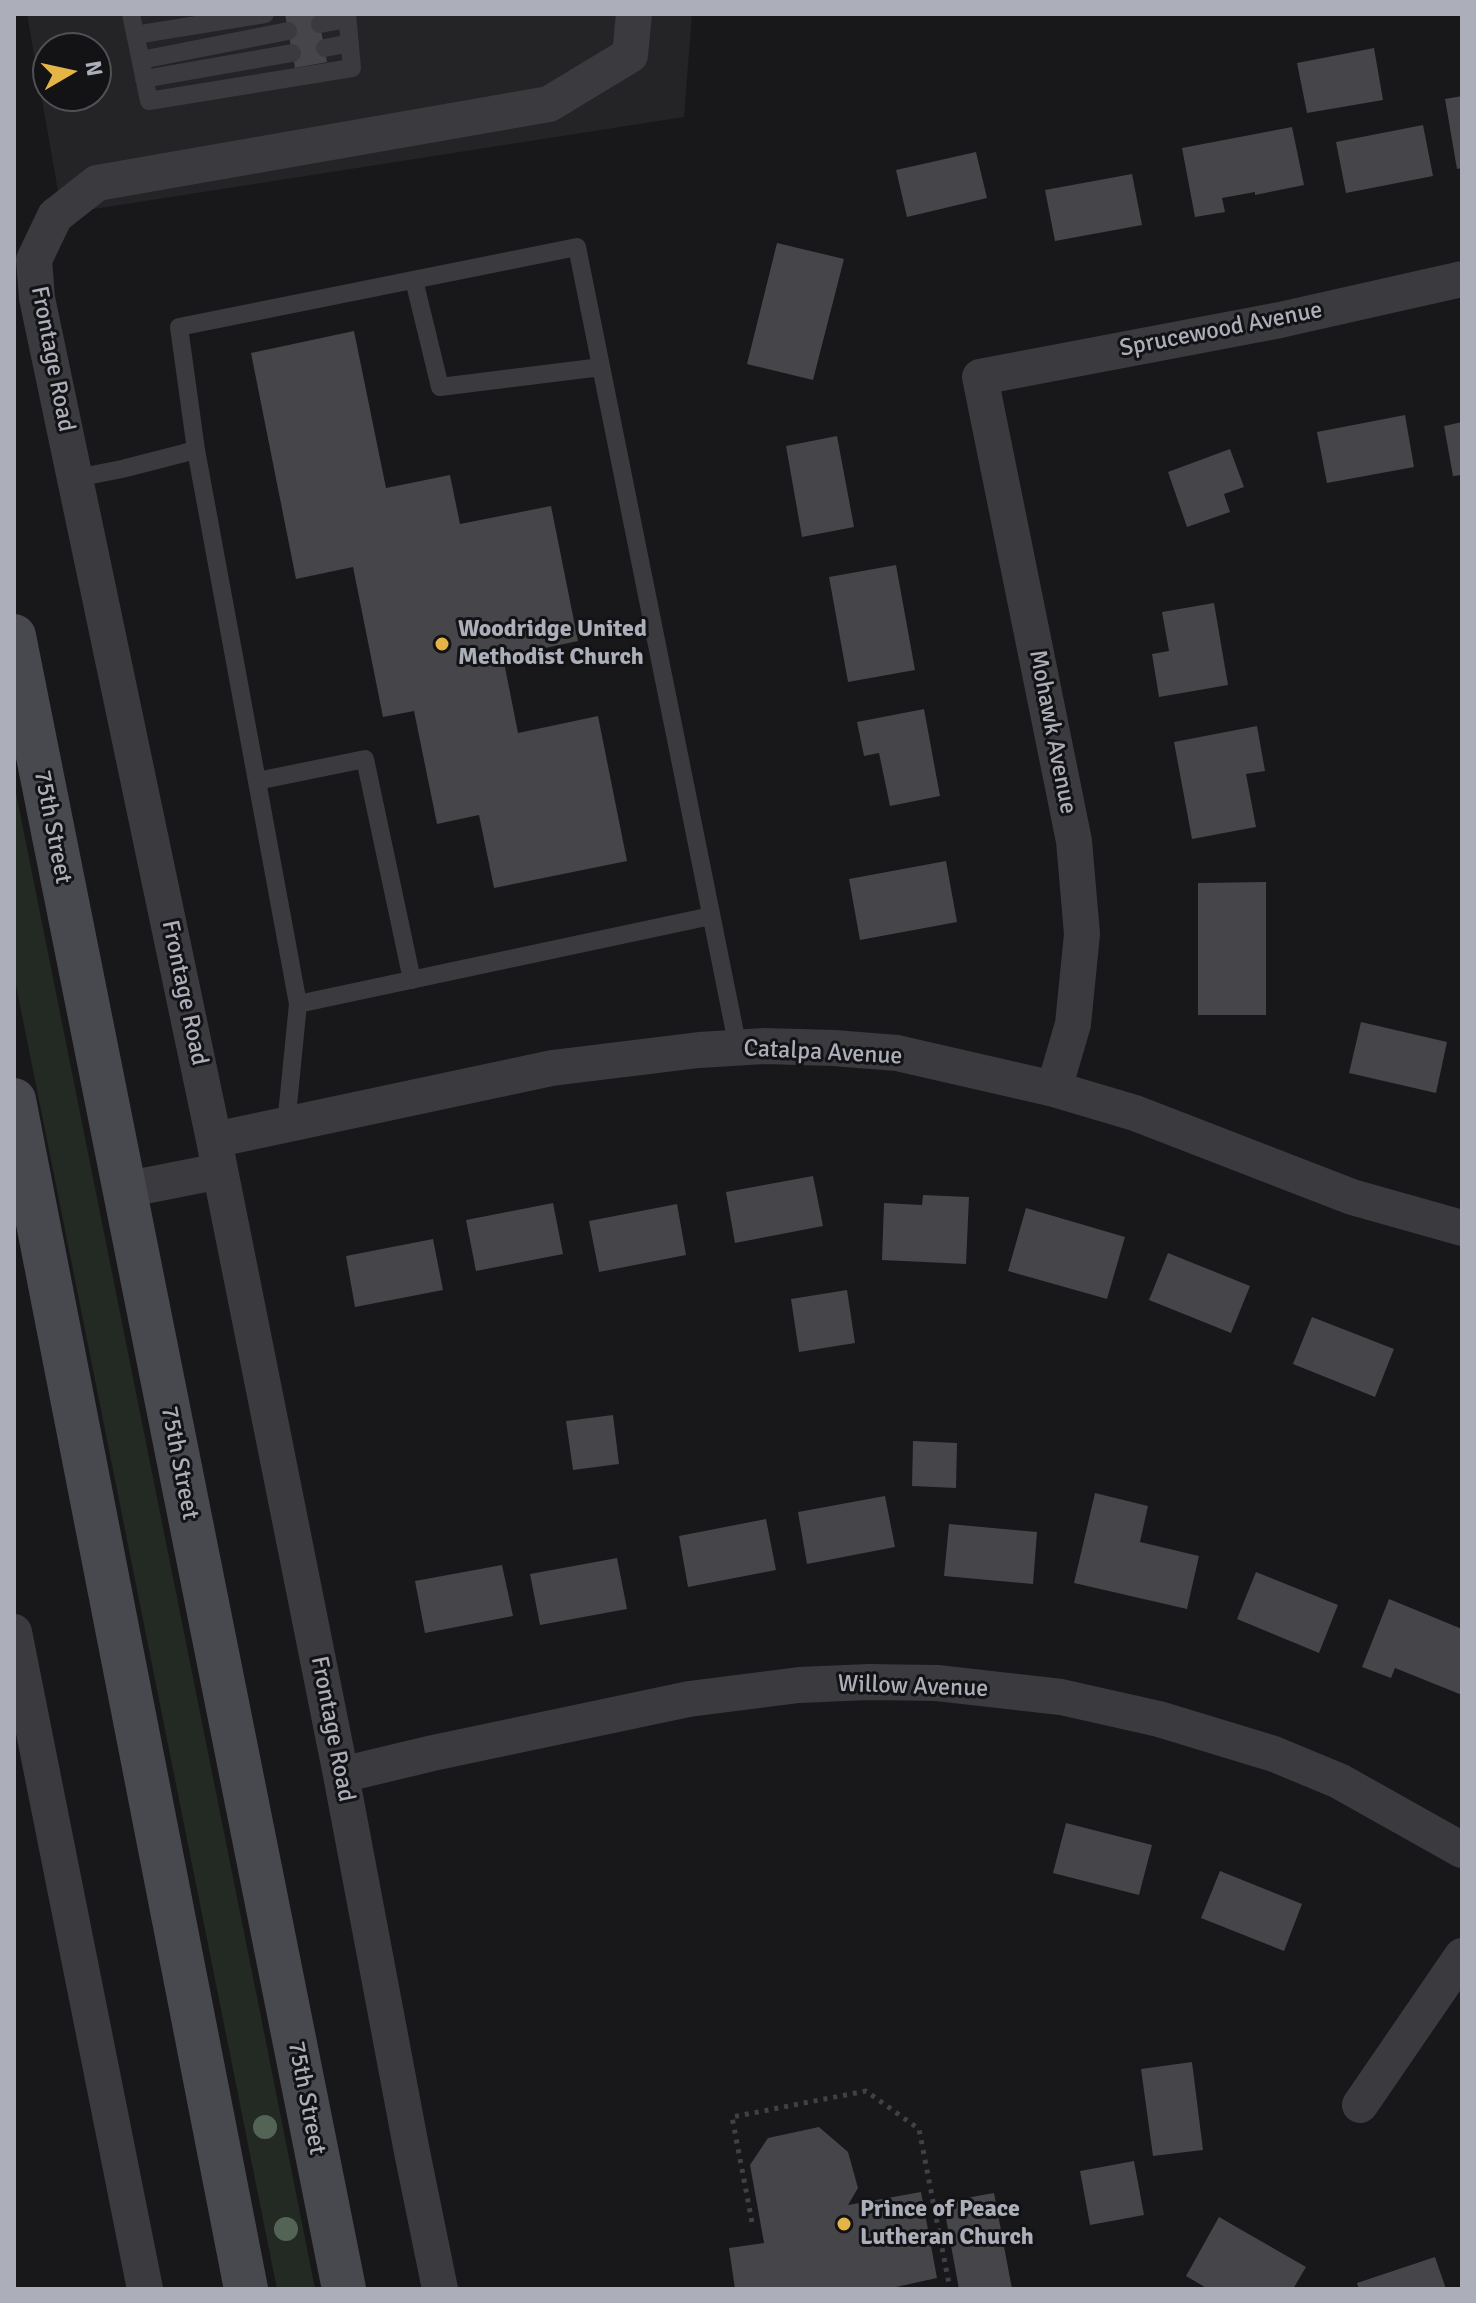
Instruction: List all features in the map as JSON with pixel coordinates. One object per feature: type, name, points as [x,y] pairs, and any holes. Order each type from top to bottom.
[{"type":"main road","name":"75th Street","points":[[14,636],[344,2289]]},
{"type":"main road","points":[[14,1100],[246,2289]]},
{"type":"street","name":"Frontage Road","points":[[440,2289],[217,1155],[37,298],[34,260],[55,216],[97,183],[549,104],[630,55],[634,14]]},
{"type":"street","name":"Sprucewood Avenue","points":[[980,377],[1280,320],[1462,279]]},
{"type":"street","name":"Mohawk Avenue","points":[[980,377],[1074,841],[1082,934],[1073,1024],[1054,1089]]},
{"type":"street","name":"Catalpa Avenue","points":[[124,1190],[286,1125],[552,1068],[699,1050],[834,1048],[897,1053],[1054,1089],[1135,1113],[1352,1197],[1462,1228]]},
{"type":"street","points":[[14,1632],[145,2289]]},
{"type":"street","name":"Willow Avenue","points":[[341,1775],[689,1699],[799,1685],[937,1683],[1061,1697],[1159,1719],[1274,1754],[1339,1781],[1462,1850]]},
{"type":"street","points":[[1360,2105],[1462,1956]]},
{"type":"lane","points":[[131,14],[149,101],[352,68],[347,16],[320,24]]},
{"type":"lane","points":[[135,35],[265,14]]},
{"type":"lane","points":[[143,69],[288,31]]},
{"type":"lane","points":[[325,48],[350,43]]},
{"type":"lane","points":[[143,69],[292,53]]},
{"type":"lane","points":[[286,1125],[298,1004],[196,450],[179,327],[577,247],[738,1048]]},
{"type":"lane","points":[[414,280],[440,387],[601,367]]},
{"type":"lane","points":[[76,478],[196,450]]},
{"type":"lane","points":[[257,781],[365,759],[412,980]]},
{"type":"lane","points":[[298,1004],[711,916]]},
{"type":"path","points":[[752,2222],[732,2117],[866,2091],[919,2129],[950,2289]]},
{"type":"shaded area","points":[[27,14],[692,14],[684,117],[62,214],[44,112],[112,112],[112,32],[32,32],[32,43]]},
{"type":"shaded area","points":[[14,783],[315,2289],[277,2289],[14,975]]},
{"type":"building","points":[[285,14],[318,14],[327,62],[295,68]]},
{"type":"building","points":[[1374,48],[1383,100],[1307,113],[1297,63]]},
{"type":"building","points":[[1462,96],[1462,168],[1457,169],[1445,99]]},
{"type":"building","points":[[1423,125],[1433,176],[1346,193],[1336,142]]},
{"type":"building","points":[[1292,127],[1304,185],[1222,198],[1225,212],[1195,217],[1182,148]]},
{"type":"building","points":[[976,152],[987,198],[907,217],[896,170]]},
{"type":"building","points":[[1132,174],[1142,225],[1055,241],[1045,190]]},
{"type":"building","points":[[777,243],[844,259],[813,380],[747,364]]},
{"type":"building","name":"Woodridge United Methodist Church","points":[[354,331],[386,488],[450,475],[460,524],[551,506],[578,641],[503,657],[518,733],[598,716],[627,861],[494,888],[479,815],[437,824],[414,711],[383,717],[353,567],[296,579],[251,353]]},
{"type":"building","points":[[1405,415],[1414,467],[1327,483],[1317,432]]},
{"type":"building","points":[[1462,422],[1462,475],[1453,476],[1444,426]]},
{"type":"building","points":[[837,436],[854,527],[802,537],[786,446]]},
{"type":"building","points":[[1230,449],[1244,487],[1224,494],[1230,512],[1187,527],[1168,472]]},
{"type":"building","points":[[896,565],[915,670],[848,682],[829,577]]},
{"type":"building","points":[[1214,603],[1228,685],[1159,697],[1152,654],[1169,651],[1162,612]]},
{"type":"building","points":[[924,709],[940,796],[890,806],[879,753],[864,756],[857,722]]},
{"type":"building","points":[[1257,726],[1265,771],[1246,774],[1256,827],[1192,839],[1174,742]]},
{"type":"building","points":[[946,861],[957,922],[860,940],[849,879]]},
{"type":"building","points":[[1266,882],[1266,1015],[1198,1015],[1198,883]]},
{"type":"building","points":[[1361,1022],[1447,1042],[1436,1093],[1349,1073]]},
{"type":"building","points":[[813,1176],[823,1226],[735,1243],[726,1192]]},
{"type":"building","points":[[923,1195],[969,1197],[966,1264],[882,1260],[884,1203],[922,1205]]},
{"type":"building","points":[[553,1203],[563,1254],[476,1271],[466,1220]]},
{"type":"building","points":[[677,1204],[686,1255],[599,1272],[589,1221]]},
{"type":"building","points":[[1026,1208],[1125,1237],[1107,1299],[1008,1271]]},
{"type":"building","points":[[433,1239],[443,1290],[355,1307],[346,1256]]},
{"type":"building","points":[[1168,1253],[1250,1286],[1231,1333],[1149,1300]]},
{"type":"building","points":[[847,1290],[855,1343],[799,1352],[791,1299]]},
{"type":"building","points":[[1312,1317],[1394,1349],[1375,1397],[1293,1364]]},
{"type":"building","points":[[613,1415],[619,1464],[573,1470],[566,1421]]},
{"type":"building","points":[[913,1441],[957,1443],[956,1488],[912,1486]]},
{"type":"building","points":[[1095,1493],[1148,1506],[1140,1542],[1199,1556],[1187,1609],[1074,1583]]},
{"type":"building","points":[[885,1496],[895,1547],[807,1564],[798,1512]]},
{"type":"building","points":[[766,1519],[776,1570],[688,1587],[679,1536]]},
{"type":"building","points":[[949,1524],[1037,1532],[1033,1584],[944,1576]]},
{"type":"building","points":[[617,1558],[627,1609],[540,1625],[530,1574]]},
{"type":"building","points":[[502,1565],[513,1616],[425,1633],[415,1581]]},
{"type":"building","points":[[1256,1572],[1338,1605],[1319,1653],[1237,1619]]},
{"type":"building","points":[[1389,1599],[1462,1629],[1462,1695],[1395,1668],[1391,1678],[1362,1667]]},
{"type":"building","points":[[1066,1823],[1152,1845],[1139,1895],[1053,1873]]},
{"type":"building","points":[[1220,1871],[1302,1904],[1284,1951],[1201,1918]]},
{"type":"building","points":[[1192,2062],[1203,2150],[1153,2156],[1141,2069]]},
{"type":"building","name":"Prince of Peace Lutheran Church","points":[[819,2127],[848,2152],[858,2188],[848,2205],[921,2192],[937,2278],[887,2289],[735,2289],[729,2248],[764,2243],[750,2165],[768,2138]]},
{"type":"building","points":[[1134,2161],[1144,2215],[1090,2225],[1080,2171]]},
{"type":"building","points":[[994,2193],[1012,2289],[959,2289],[943,2202]]},
{"type":"building","points":[[1219,2217],[1306,2267],[1293,2289],[1208,2289],[1186,2276]]},
{"type":"building","points":[[1435,2257],[1446,2289],[1359,2289],[1357,2283]]},
{"type":"place","name":"Woodridge United Methodist Church","points":[[442,644]]},
{"type":"place","name":"Prince of Peace Lutheran Church","points":[[844,2224]]}]
